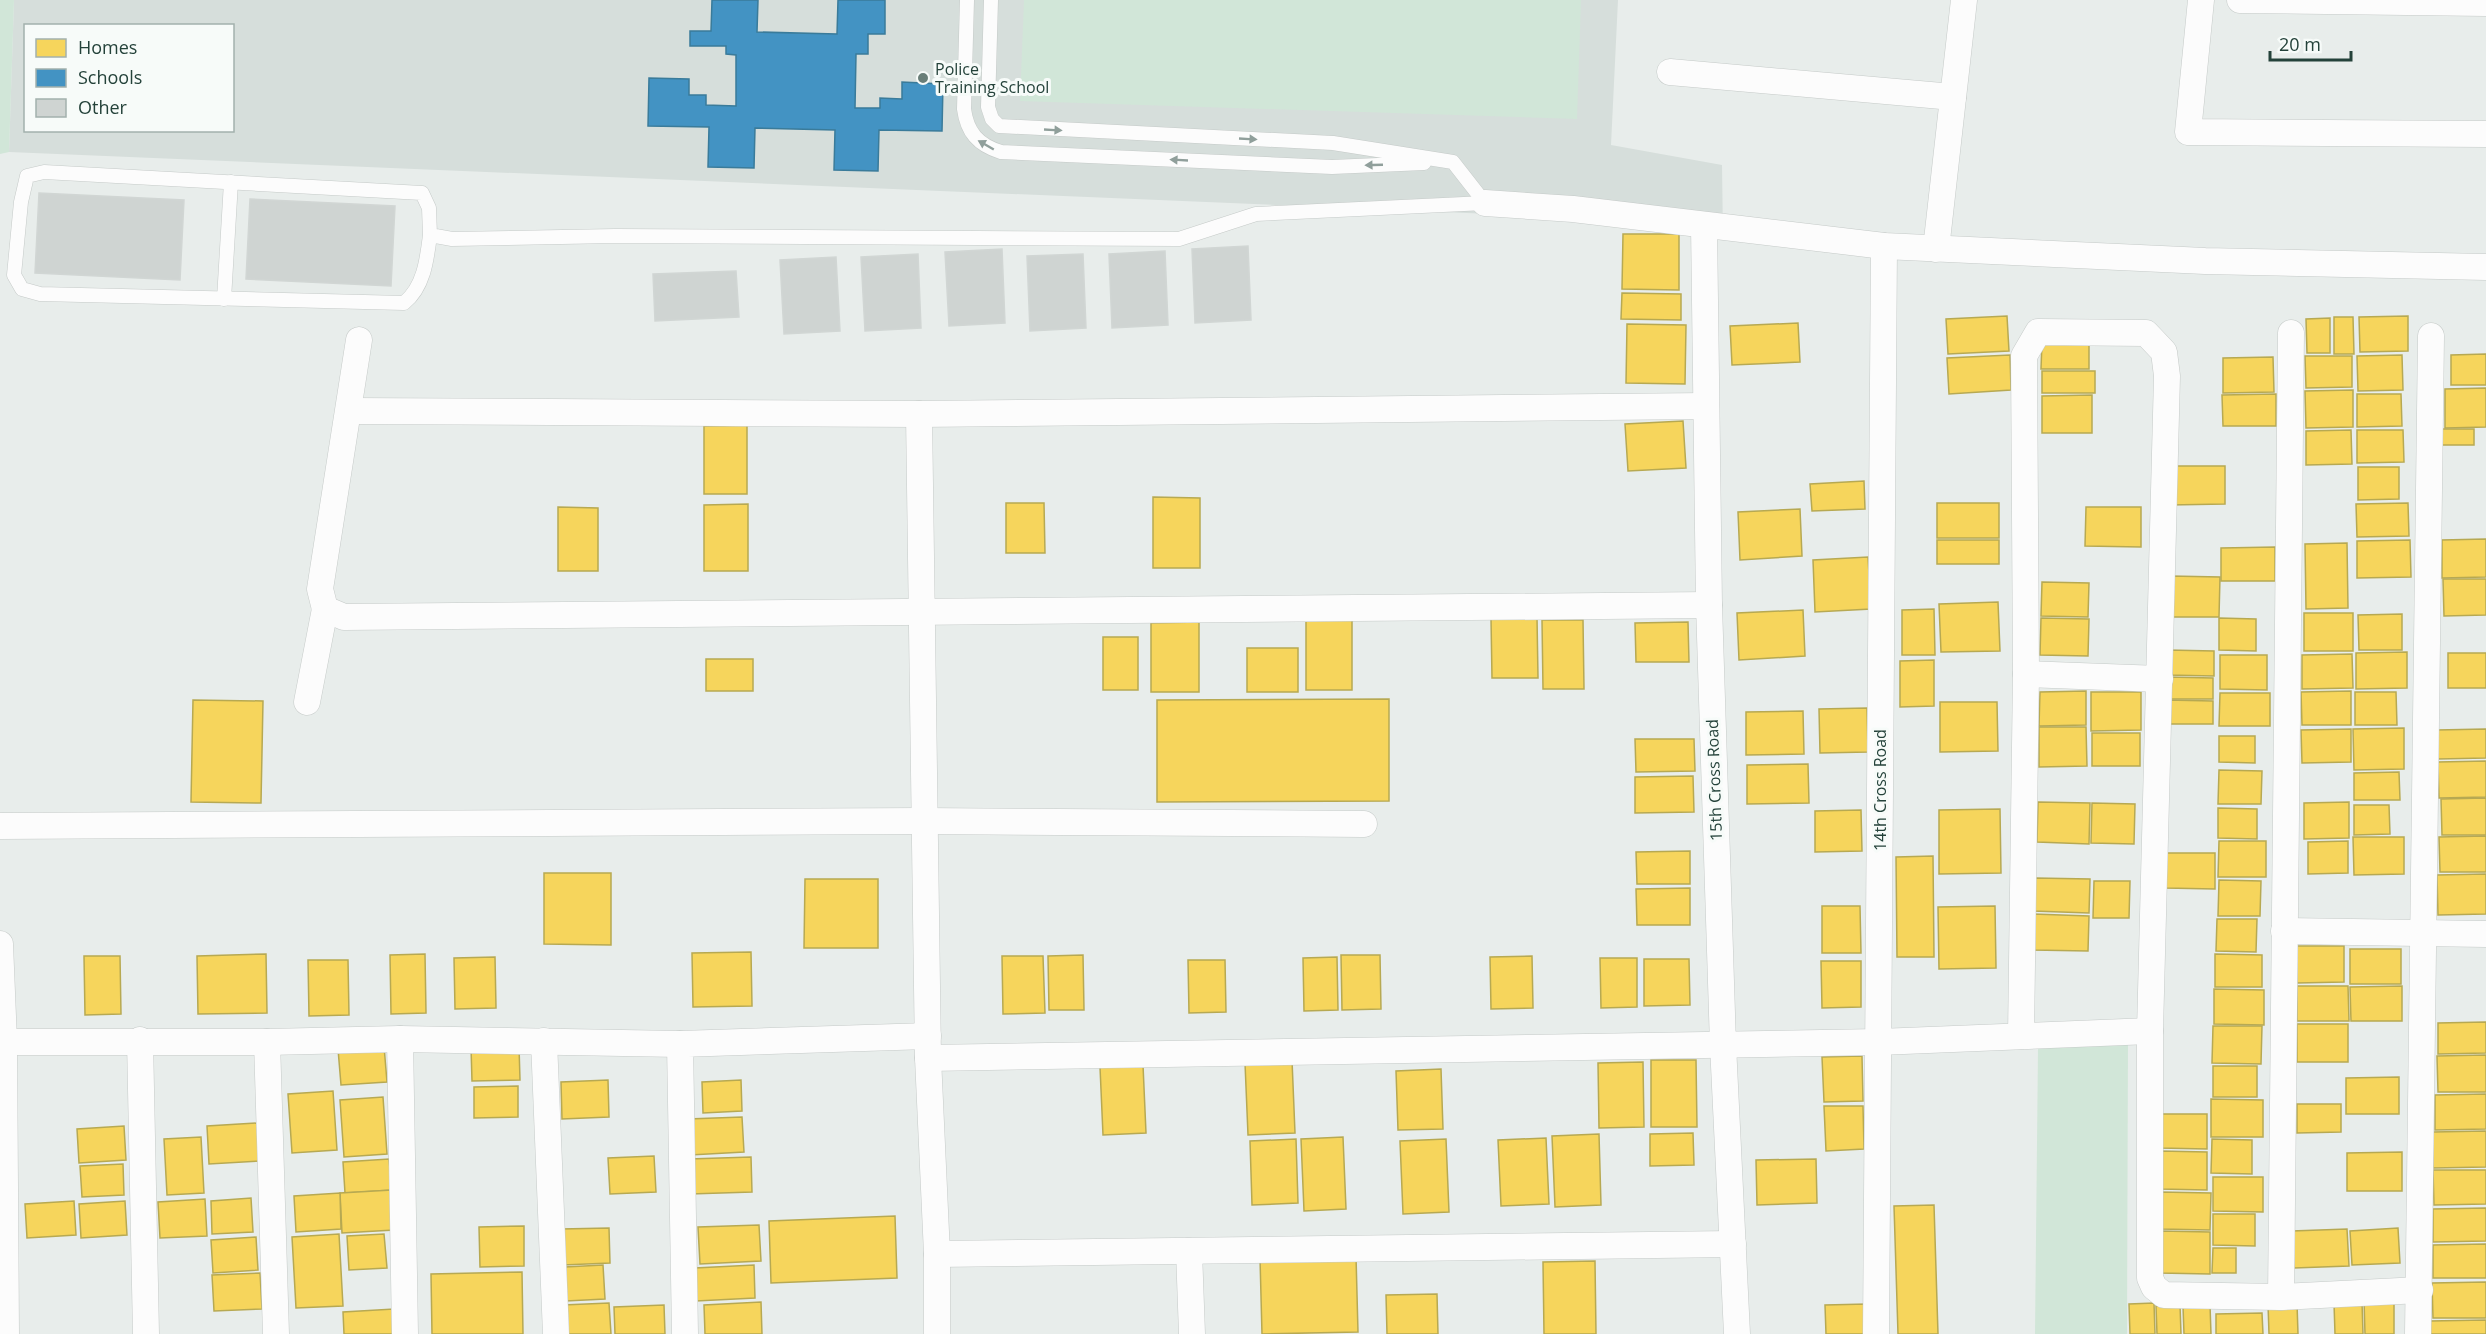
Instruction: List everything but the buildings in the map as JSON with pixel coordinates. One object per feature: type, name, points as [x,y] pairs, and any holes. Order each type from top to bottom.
[{"type":"street","points":[[1936,249],[1964,0]]},
{"type":"street","points":[[2201,0],[2188,132],[2486,134]]},
{"type":"street","points":[[2240,0],[2486,3]]},
{"type":"street","points":[[1670,72],[1953,98]]},
{"type":"street","points":[[1485,203],[1573,209],[1884,246],[2205,261],[2486,267]]},
{"type":"street","name":"15th Cross Road","points":[[1704,225],[1709,605],[1723,1045],[1737,1334]]},
{"type":"street","name":"14th Cross Road","points":[[1876,1334],[1884,246]]},
{"type":"street","points":[[2021,1036],[2026,674],[2024,356],[2038,332],[2146,333],[2164,352],[2167,376],[2150,1031],[2150,1278],[2154,1287],[2164,1295],[2281,1297],[2420,1290]]},
{"type":"street","points":[[2281,1297],[2290,333]]},
{"type":"street","points":[[2418,1334],[2431,336]]},
{"type":"street","points":[[307,702],[325,609],[320,589],[359,340]]},
{"type":"street","points":[[349,411],[919,414],[1706,406]]},
{"type":"street","points":[[919,414],[923,821],[928,1047],[938,1254],[937,1334]]},
{"type":"street","points":[[325,609],[344,617],[1709,605]]},
{"type":"street","points":[[2026,674],[2160,679]]},
{"type":"street","points":[[0,826],[923,821],[1364,824]]},
{"type":"street","points":[[2284,931],[2486,934]]},
{"type":"street","points":[[0,944],[6,1334]]},
{"type":"street","points":[[2,1041],[267,1042],[400,1039],[928,1047],[1723,1045],[1879,1042],[2150,1031]]},
{"type":"street","points":[[400,1039],[405,1334]]},
{"type":"street","points":[[140,1040],[146,1334]]},
{"type":"street","points":[[544,1041],[556,1334]]},
{"type":"street","points":[[267,1042],[276,1334]]},
{"type":"street","points":[[681,1044],[685,1334]]},
{"type":"street","points":[[938,1254],[1733,1244]]},
{"type":"street","points":[[1189,1251],[1192,1334]]},
{"type":"lane","points":[[967,0],[964,109],[966,122],[971,133],[990,148],[1001,152],[1332,167],[1453,162]]},
{"type":"lane","points":[[991,0],[988,107],[992,119],[999,126],[1333,143],[1453,162],[1485,203]]},
{"type":"lane","points":[[44,172],[422,193],[429,208],[430,235],[421,281],[413,296],[404,303],[40,294],[22,289],[14,275],[21,202],[27,176],[44,172]]},
{"type":"lane","points":[[224,299],[231,182]]},
{"type":"lane","points":[[430,235],[453,239],[615,236],[1179,239],[1256,214],[1485,203]]},
{"type":"shaded area","name":"Police Training School","points":[[14,0],[1618,0],[1611,145],[1722,165],[1723,238],[1563,217],[9,152]]},
{"type":"green space","points":[[0,0],[14,0],[9,152],[0,154]]},
{"type":"green space","points":[[1024,0],[1581,0],[1577,119],[1020,101]]},
{"type":"green space","points":[[2128,1043],[2127,1334],[2035,1334],[2038,1048]]},
{"type":"place","name":"Police Training School","points":[[923,78]]}]
